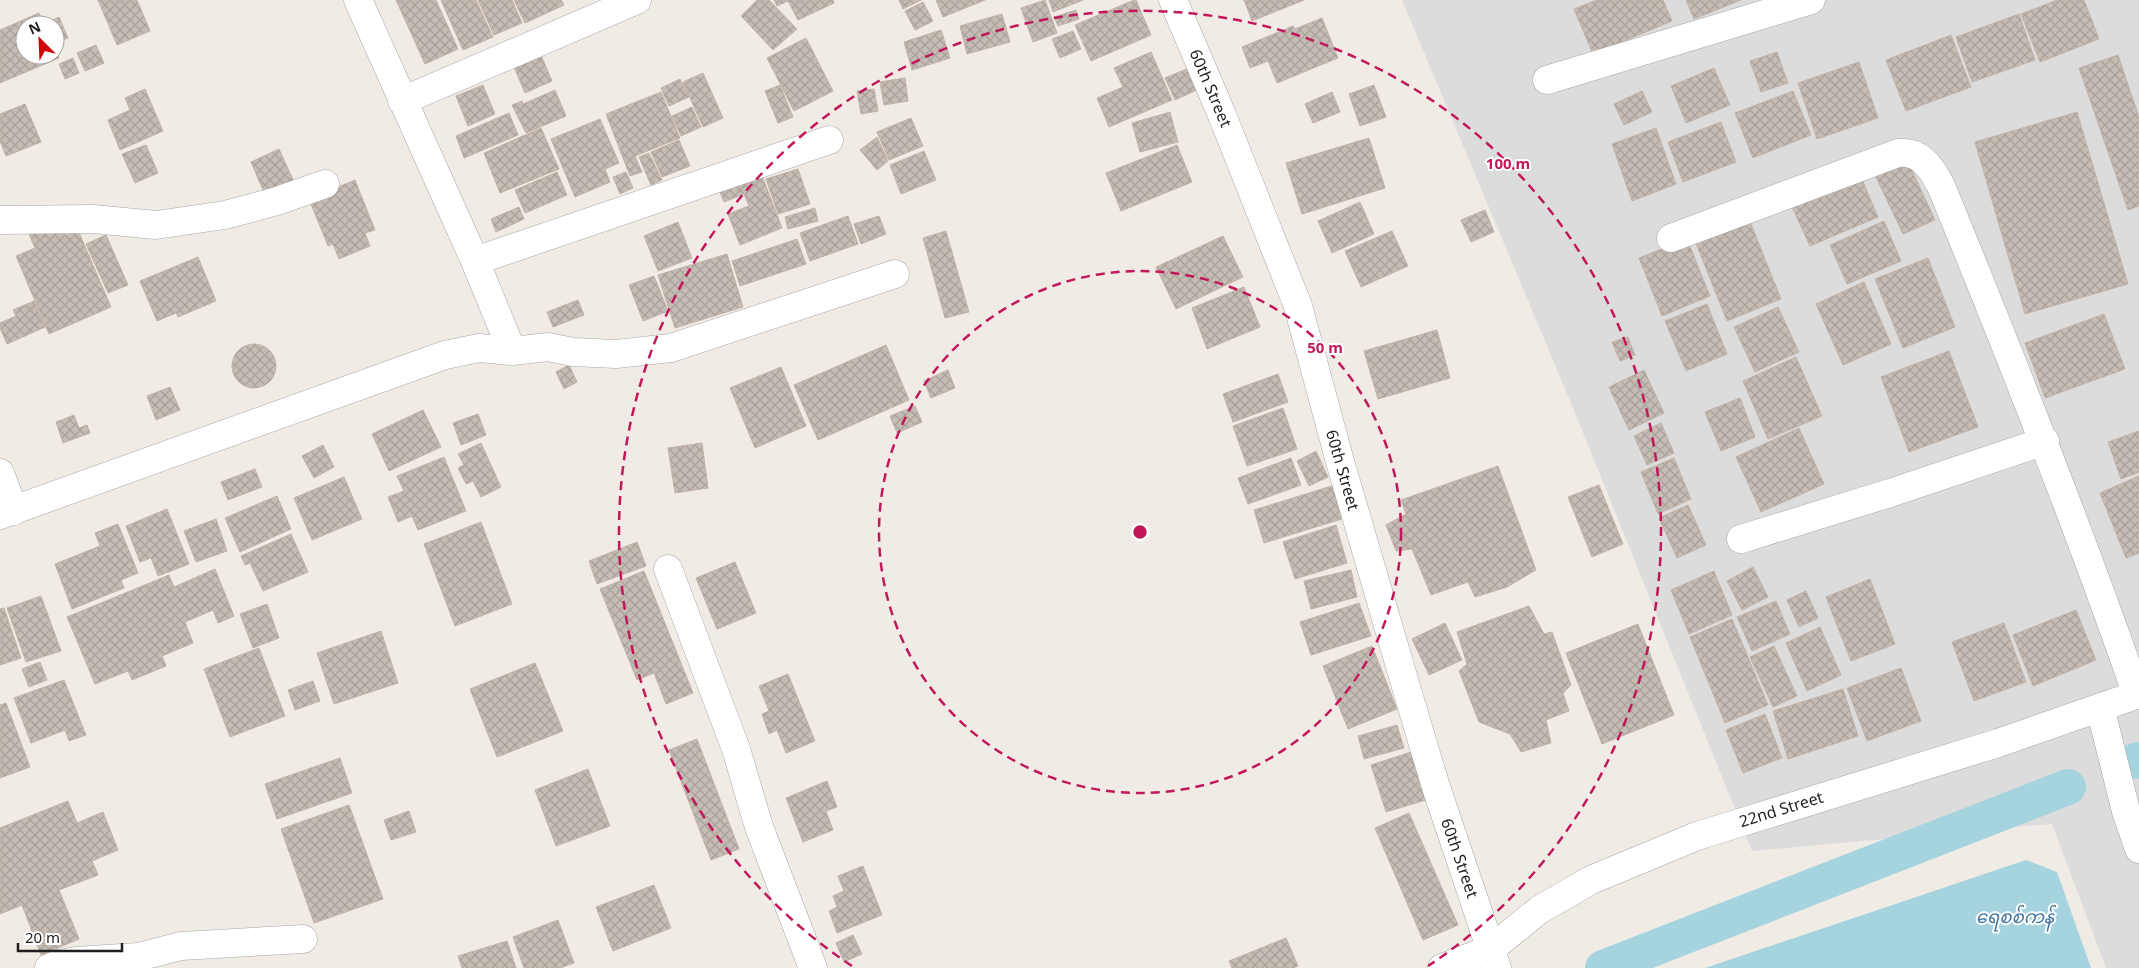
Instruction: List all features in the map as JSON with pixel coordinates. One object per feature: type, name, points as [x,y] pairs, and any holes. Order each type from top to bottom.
[{"type":"street","points":[[402,101],[637,0]]},
{"type":"street","name":"60th Street","points":[[1173,0],[1222,115],[1298,306],[1311,348],[1339,458],[1436,787],[1495,961]]},
{"type":"street","points":[[1548,80],[1811,0]]},
{"type":"street","points":[[361,1],[402,101],[475,261],[512,351]]},
{"type":"street","points":[[475,261],[829,140]]},
{"type":"street","points":[[1671,238],[1898,153],[1914,154],[1925,161],[1941,186],[2045,441],[2094,569],[2138,694]]},
{"type":"street","points":[[0,220],[94,219],[156,225],[225,215],[276,202],[325,184]]},
{"type":"street","points":[[0,473],[7,513],[445,355],[479,348],[512,351],[548,347],[573,352],[616,354],[671,348],[895,274]]},
{"type":"street","points":[[1741,539],[1890,493],[2045,441]]},
{"type":"street","points":[[668,569],[736,749],[759,827],[813,968]]},
{"type":"street","name":"22nd Street","points":[[1442,968],[1495,961],[1539,910],[1591,880],[1697,836],[1998,743],[2138,694]]},
{"type":"street","points":[[2100,707],[2129,778],[2126,811],[2139,849]]},
{"type":"street","points":[[49,968],[58,964],[76,961],[138,957],[181,946],[303,939]]},
{"type":"shaded area","points":[[1402,0],[2139,0],[2139,968],[2106,968],[2052,824],[1752,851],[1573,408]]},
{"type":"water","name":"ရေစစ်ကန်","points":[[2026,860],[2057,872],[2091,968],[1705,968]]},
{"type":"building","points":[[98,0],[137,0],[150,31],[117,45]]},
{"type":"building","points":[[396,0],[436,0],[458,49],[425,64]]},
{"type":"building","points":[[441,0],[476,0],[493,37],[463,50]]},
{"type":"building","points":[[478,0],[512,0],[522,23],[494,35]]},
{"type":"building","points":[[514,0],[561,0],[564,5],[525,23]]},
{"type":"building","points":[[757,0],[769,0],[797,29],[773,50],[741,16]]},
{"type":"building","points":[[774,0],[833,0],[834,3],[798,20],[788,1],[777,6]]},
{"type":"building","points":[[899,0],[921,0],[903,9]]},
{"type":"building","points":[[936,0],[985,0],[943,17]]},
{"type":"building","points":[[1045,0],[1057,33],[1033,42],[1021,8]]},
{"type":"building","points":[[1049,0],[1083,0],[1053,12]]},
{"type":"building","points":[[1136,0],[1151,35],[1091,61],[1075,25]]},
{"type":"building","points":[[1244,0],[1304,0],[1252,21]]},
{"type":"building","points":[[1597,0],[1663,0],[1672,21],[1593,54],[1574,9]]},
{"type":"building","points":[[1686,0],[1741,0],[1694,19]]},
{"type":"building","points":[[2057,0],[2084,0],[2099,39],[2040,62],[2021,14]]},
{"type":"building","points":[[923,2],[933,21],[915,30],[905,11]]},
{"type":"building","points":[[1076,10],[1079,19],[1058,26],[1054,17]]},
{"type":"building","points":[[1002,14],[1010,42],[967,54],[960,26]]},
{"type":"building","points":[[2019,14],[2035,60],[1972,82],[1956,37]]},
{"type":"building","points":[[1322,18],[1338,58],[1277,83],[1268,61],[1250,68],[1242,47],[1293,26],[1295,29]]},
{"type":"building","points":[[15,23],[15,65],[42,65],[0,83],[0,30]]},
{"type":"building","points":[[941,30],[950,58],[912,70],[904,42]]},
{"type":"building","points":[[1073,31],[1081,49],[1060,58],[1052,39]]},
{"type":"building","points":[[1951,35],[1971,87],[1906,111],[1886,60]]},
{"type":"building","points":[[806,38],[833,91],[794,111],[767,58]]},
{"type":"building","points":[[96,45],[104,63],[85,71],[77,53]]},
{"type":"building","points":[[1151,52],[1172,100],[1109,127],[1097,98],[1123,87],[1114,68]]},
{"type":"building","points":[[1777,52],[1788,83],[1761,92],[1750,61]]},
{"type":"building","points":[[541,55],[552,81],[525,93],[514,67]]},
{"type":"building","points":[[2118,55],[2139,117],[2139,206],[2128,210],[2079,68]]},
{"type":"building","points":[[73,58],[79,73],[65,79],[59,65],[65,65],[65,61]]},
{"type":"building","points":[[1859,62],[1878,118],[1817,139],[1798,83]]},
{"type":"building","points":[[1189,68],[1199,89],[1175,100],[1165,78]]},
{"type":"building","points":[[1714,68],[1730,105],[1686,123],[1671,86]]},
{"type":"building","points":[[703,73],[723,118],[703,127],[683,82]]},
{"type":"building","points":[[905,78],[908,101],[884,105],[880,82]]},
{"type":"building","points":[[680,79],[689,97],[669,106],[661,88]]},
{"type":"building","points":[[483,85],[495,114],[468,126],[456,96]]},
{"type":"building","points":[[780,85],[793,117],[778,123],[765,91]]},
{"type":"building","points":[[1374,85],[1386,117],[1360,126],[1349,94]]},
{"type":"building","points":[[145,89],[163,131],[120,150],[108,120],[130,110],[125,98]]},
{"type":"building","points":[[874,89],[878,111],[861,114],[857,91]]},
{"type":"building","points":[[555,90],[566,116],[526,133],[512,105],[522,101],[523,104]]},
{"type":"building","points":[[1642,91],[1652,112],[1624,125],[1614,104]]},
{"type":"building","points":[[1793,91],[1811,135],[1753,158],[1735,113]]},
{"type":"building","points":[[661,92],[680,138],[635,156],[642,172],[630,176],[606,114]]},
{"type":"building","points":[[1332,92],[1340,112],[1313,123],[1305,104]]},
{"type":"building","points":[[25,104],[41,142],[6,156],[0,141],[0,114]]},
{"type":"building","points":[[692,107],[701,127],[681,136],[672,116]]},
{"type":"building","points":[[1170,112],[1178,142],[1140,152],[1132,123]]},
{"type":"building","points":[[2077,112],[2128,284],[2025,314],[1975,142]]},
{"type":"building","points":[[509,113],[518,135],[464,158],[456,136]]},
{"type":"building","points":[[911,118],[923,146],[889,160],[877,132]]},
{"type":"building","points":[[600,119],[619,163],[605,169],[610,182],[575,197],[551,139]]},
{"type":"building","points":[[1721,122],[1736,162],[1683,182],[1668,142]]},
{"type":"building","points":[[541,128],[559,169],[500,193],[484,153]]},
{"type":"building","points":[[1656,128],[1676,184],[1632,201],[1612,144]]},
{"type":"building","points":[[877,137],[888,161],[877,170],[860,150]]},
{"type":"building","points":[[1369,138],[1385,188],[1302,214],[1286,163]]},
{"type":"building","points":[[679,140],[690,166],[662,177],[651,152]]},
{"type":"building","points":[[146,145],[158,173],[135,183],[122,154]]},
{"type":"building","points":[[1177,145],[1192,182],[1121,211],[1106,173]]},
{"type":"building","points":[[279,149],[295,184],[266,197],[251,162]]},
{"type":"building","points":[[924,151],[936,180],[901,194],[890,165]]},
{"type":"building","points":[[649,153],[662,180],[651,185],[639,157]]},
{"type":"building","points":[[1908,162],[1935,220],[1903,234],[1876,177]]},
{"type":"building","points":[[798,169],[810,204],[778,214],[766,179]]},
{"type":"building","points":[[557,172],[567,195],[525,213],[515,190]]},
{"type":"building","points":[[626,172],[633,188],[620,194],[613,177]]},
{"type":"building","points":[[761,173],[782,228],[740,245],[728,214],[749,206],[744,194],[724,202],[719,190]]},
{"type":"building","points":[[1861,177],[1878,217],[1810,246],[1792,207]]},
{"type":"building","points":[[355,180],[375,230],[365,233],[370,246],[339,259],[333,244],[328,246],[309,199]]},
{"type":"building","points":[[1360,202],[1374,234],[1332,253],[1318,221]]},
{"type":"building","points":[[519,207],[524,219],[496,232],[491,219]]},
{"type":"building","points":[[815,208],[818,221],[788,229],[785,217]]},
{"type":"building","points":[[1485,210],[1494,232],[1471,242],[1461,220]]},
{"type":"building","points":[[848,216],[858,244],[810,261],[800,233]]},
{"type":"building","points":[[879,216],[886,234],[861,244],[854,224]]},
{"type":"building","points":[[1749,219],[1781,299],[1727,321],[1695,241]]},
{"type":"building","points":[[59,221],[65,235],[78,230],[111,307],[49,334],[16,256],[35,248],[29,234]]},
{"type":"building","points":[[1884,221],[1901,261],[1847,284],[1830,245]]},
{"type":"building","points":[[678,222],[692,258],[658,271],[644,236]]},
{"type":"building","points":[[946,231],[969,312],[945,318],[923,238]]},
{"type":"building","points":[[1392,231],[1408,266],[1361,287],[1345,251]]},
{"type":"building","points":[[106,235],[128,285],[108,293],[86,244]]},
{"type":"building","points":[[1223,236],[1243,277],[1176,309],[1156,267]]},
{"type":"building","points":[[797,239],[806,264],[740,286],[732,261]]},
{"type":"building","points":[[1687,239],[1710,296],[1662,316],[1639,258]]},
{"type":"building","points":[[727,254],[743,307],[675,328],[658,275]]},
{"type":"building","points":[[198,257],[216,301],[178,317],[176,313],[157,321],[140,281]]},
{"type":"building","points":[[1928,258],[1955,327],[1903,348],[1875,279]]},
{"type":"building","points":[[654,276],[668,311],[643,321],[629,285]]},
{"type":"building","points":[[1864,282],[1891,344],[1843,365],[1816,304]]},
{"type":"building","points":[[1244,287],[1260,327],[1207,349],[1192,308]]},
{"type":"building","points":[[578,300],[584,315],[553,327],[547,312]]},
{"type":"building","points":[[34,301],[45,327],[7,344],[0,328],[0,323],[16,316],[13,310]]},
{"type":"building","points":[[1707,304],[1727,354],[1686,371],[1665,321]]},
{"type":"building","points":[[1778,307],[1799,352],[1755,372],[1734,327]]},
{"type":"building","points":[[2104,314],[2125,369],[2045,398],[2025,343]]},
{"type":"building","points":[[1437,330],[1450,378],[1378,399],[1364,351]]},
{"type":"building","points":[[1628,337],[1635,355],[1620,361],[1612,342]]},
{"type":"building","points":[[254,344],[266,348],[272,354],[276,366],[272,378],[266,384],[254,388],[242,384],[236,378],[232,366],[236,354],[242,348]]},
{"type":"building","points":[[886,345],[909,400],[818,440],[794,385]]},
{"type":"building","points":[[1949,351],[1978,427],[1909,452],[1881,377]]},
{"type":"building","points":[[1796,357],[1822,416],[1768,439],[1743,381]]},
{"type":"building","points":[[569,365],[577,382],[564,389],[556,372]]},
{"type":"building","points":[[781,367],[806,426],[755,448],[730,388]]},
{"type":"building","points":[[948,370],[955,388],[931,398],[924,381]]},
{"type":"building","points":[[1644,370],[1664,413],[1629,430],[1609,387]]},
{"type":"building","points":[[1278,374],[1288,402],[1233,422],[1223,394]]},
{"type":"building","points":[[170,387],[180,410],[156,420],[147,396]]},
{"type":"building","points":[[1740,398],[1755,437],[1721,451],[1705,412]]},
{"type":"building","points":[[915,406],[922,422],[897,433],[890,416]]},
{"type":"building","points":[[1283,408],[1297,449],[1247,466],[1233,426]]},
{"type":"building","points":[[423,410],[441,447],[389,471],[372,434]]},
{"type":"building","points":[[478,414],[486,435],[461,445],[453,423]]},
{"type":"building","points":[[74,415],[79,428],[87,425],[90,433],[63,443],[56,422]]},
{"type":"building","points":[[1661,423],[1674,453],[1647,465],[1634,436]]},
{"type":"building","points":[[1799,428],[1824,484],[1761,512],[1736,457]]},
{"type":"building","points":[[2139,431],[2139,472],[2121,479],[2108,442]]},
{"type":"building","points":[[481,443],[501,487],[481,497],[473,481],[466,484],[458,468],[464,465],[458,454]]},
{"type":"building","points":[[702,443],[708,488],[675,493],[668,448]]},
{"type":"building","points":[[323,445],[334,467],[314,478],[302,456]]},
{"type":"building","points":[[1316,451],[1328,477],[1309,486],[1297,461]]},
{"type":"building","points":[[444,457],[466,511],[418,530],[412,516],[398,522],[388,497],[404,491],[397,476]]},
{"type":"building","points":[[1291,458],[1301,485],[1248,504],[1238,478]]},
{"type":"building","points":[[1674,458],[1691,499],[1658,514],[1641,472]]},
{"type":"building","points":[[1498,466],[1536,570],[1507,587],[1475,597],[1468,582],[1431,595],[1412,549],[1396,551],[1386,525],[1406,514],[1401,500]]},
{"type":"building","points":[[255,469],[262,487],[228,500],[221,482]]},
{"type":"building","points":[[2139,476],[2139,553],[2126,558],[2100,493]]},
{"type":"building","points":[[344,477],[362,519],[312,540],[294,498]]},
{"type":"building","points":[[1335,485],[1345,518],[1264,543],[1254,510]]},
{"type":"building","points":[[1599,485],[1623,544],[1592,557],[1568,497]]},
{"type":"building","points":[[277,496],[291,529],[240,552],[225,518]]},
{"type":"building","points":[[1688,505],[1706,545],[1677,558],[1659,518]]},
{"type":"building","points":[[167,509],[189,564],[158,576],[151,558],[140,562],[126,526]]},
{"type":"building","points":[[216,519],[227,551],[196,562],[184,531]]},
{"type":"building","points":[[481,522],[512,604],[455,626],[424,544]]},
{"type":"building","points":[[118,524],[138,573],[121,580],[124,588],[72,609],[55,564],[100,546],[95,533]]},
{"type":"building","points":[[1336,525],[1347,563],[1295,579],[1283,542]]},
{"type":"building","points":[[291,534],[308,572],[263,591],[250,563],[245,565],[241,556]]},
{"type":"building","points":[[637,542],[646,566],[597,584],[589,561]]},
{"type":"building","points":[[735,562],[756,613],[717,629],[696,578]]},
{"type":"building","points":[[1753,567],[1768,597],[1742,610],[1727,581]]},
{"type":"building","points":[[215,569],[234,616],[218,623],[213,610],[185,622],[193,643],[162,656],[166,666],[132,680],[128,671],[95,684],[67,617],[169,575],[174,587]]},
{"type":"building","points":[[1351,570],[1357,597],[1311,609],[1304,581]]},
{"type":"building","points":[[644,571],[693,693],[666,704],[654,673],[637,680],[600,589]]},
{"type":"building","points":[[1714,571],[1732,615],[1689,634],[1671,590]]},
{"type":"building","points":[[1870,579],[1895,644],[1851,661],[1826,597]]},
{"type":"building","points":[[1806,591],[1818,618],[1799,627],[1787,600]]},
{"type":"building","points":[[41,596],[61,651],[26,662],[7,608]]},
{"type":"building","points":[[1776,601],[1790,634],[1752,651],[1737,617]]},
{"type":"building","points":[[1359,603],[1371,636],[1311,655],[1300,622]]},
{"type":"building","points":[[267,604],[279,638],[253,648],[240,614]]},
{"type":"building","points":[[1529,606],[1544,634],[1552,632],[1571,685],[1563,693],[1569,711],[1546,720],[1551,743],[1521,752],[1510,734],[1479,722],[1459,671],[1467,664],[1457,632]]},
{"type":"building","points":[[4,608],[21,658],[0,665],[0,609]]},
{"type":"building","points":[[2076,610],[2096,660],[2033,686],[2013,635]]},
{"type":"building","points":[[1732,619],[1768,705],[1725,723],[1690,637]]},
{"type":"building","points":[[1445,623],[1462,660],[1429,675],[1412,639]]},
{"type":"building","points":[[2004,623],[2026,682],[1974,701],[1952,642]]},
{"type":"building","points":[[1638,624],[1674,715],[1602,744],[1566,653]]},
{"type":"building","points":[[1820,627],[1841,675],[1807,691],[1786,643]]},
{"type":"building","points":[[381,631],[398,683],[334,704],[317,653]]},
{"type":"building","points":[[1372,646],[1397,709],[1348,729],[1323,666]]},
{"type":"building","points":[[1774,646],[1797,696],[1773,707],[1750,657]]},
{"type":"building","points":[[259,648],[285,716],[230,737],[204,669]]},
{"type":"building","points":[[40,662],[47,680],[29,687],[22,669]]},
{"type":"building","points":[[535,663],[563,731],[497,757],[470,689]]},
{"type":"building","points":[[1901,668],[1921,721],[1867,741],[1847,688]]},
{"type":"building","points":[[788,674],[815,741],[786,753],[777,730],[769,734],[762,714],[769,711],[759,686]]},
{"type":"building","points":[[64,680],[86,735],[69,741],[65,730],[31,743],[14,698]]},
{"type":"building","points":[[313,681],[320,701],[295,710],[288,690]]},
{"type":"building","points":[[1843,689],[1858,736],[1788,759],[1773,711]]},
{"type":"building","points":[[6,703],[30,767],[0,778],[0,705]]},
{"type":"building","points":[[1765,714],[1782,758],[1743,773],[1726,730]]},
{"type":"building","points":[[1397,725],[1404,748],[1364,759],[1358,736]]},
{"type":"building","points":[[697,739],[739,849],[711,860],[669,750]]},
{"type":"building","points":[[1414,751],[1429,799],[1386,812],[1371,765]]},
{"type":"building","points":[[340,758],[352,793],[277,819],[265,784]]},
{"type":"building","points":[[588,769],[610,826],[556,846],[535,790]]},
{"type":"building","points":[[827,781],[837,807],[826,811],[833,830],[803,842],[786,798]]},
{"type":"building","points":[[68,801],[77,823],[103,812],[118,850],[92,861],[98,875],[59,890],[79,939],[41,955],[22,905],[0,914],[0,828]]},
{"type":"building","points":[[349,805],[383,899],[314,923],[281,829]]},
{"type":"building","points":[[409,811],[416,832],[391,840],[384,820]]},
{"type":"building","points":[[1409,813],[1458,925],[1423,940],[1375,828]]},
{"type":"building","points":[[863,866],[882,915],[837,933],[829,911],[837,907],[833,896],[844,891],[838,876]]},
{"type":"building","points":[[654,885],[671,928],[613,951],[596,907]]},
{"type":"building","points":[[558,920],[574,963],[560,968],[524,968],[513,937]]},
{"type":"building","points":[[853,935],[862,954],[844,962],[836,943]]},
{"type":"building","points":[[1286,938],[1298,966],[1293,968],[1232,968],[1229,961]]},
{"type":"building","points":[[507,941],[516,968],[462,968],[458,956]]},
{"type":"waterway","points":[[2135,761],[2139,760]]},
{"type":"waterway","points":[[1603,968],[2068,787]]}]
